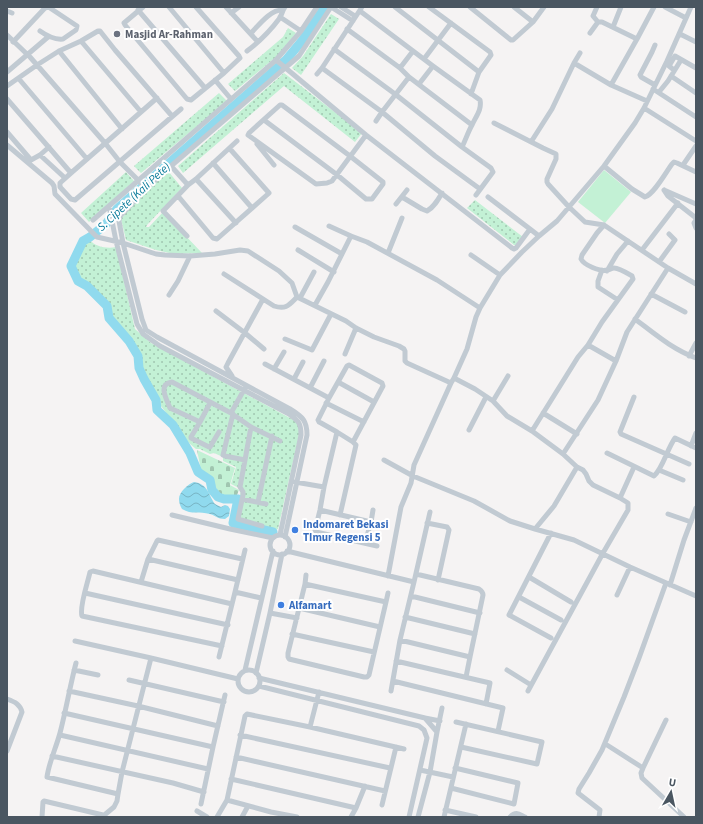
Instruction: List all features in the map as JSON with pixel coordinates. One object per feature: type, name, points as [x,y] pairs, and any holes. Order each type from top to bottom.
[{"type":"street","points":[[13,42],[47,7],[77,26],[76,30],[63,39],[57,40],[48,37],[40,31]]},
{"type":"street","points":[[169,7],[224,73]]},
{"type":"street","points":[[196,7],[239,56],[239,59],[191,100],[189,100],[124,23],[140,9],[205,88]]},
{"type":"street","points":[[226,7],[258,42]]},
{"type":"street","points":[[231,13],[238,7]]},
{"type":"street","points":[[283,536],[298,482],[307,436],[306,423],[298,414],[245,388],[156,340],[146,330],[123,243],[119,219],[142,184],[231,99],[277,61],[301,31],[317,7]]},
{"type":"street","points":[[93,220],[109,206],[171,166],[299,56],[331,7],[354,19]]},
{"type":"street","points":[[341,7],[354,19]]},
{"type":"street","points":[[395,7],[479,72]]},
{"type":"street","points":[[429,7],[490,52],[491,55],[479,72],[471,94]]},
{"type":"street","points":[[470,7],[510,40],[516,39],[533,22],[544,7]]},
{"type":"street","points":[[514,7],[533,22]]},
{"type":"street","points":[[597,7],[593,16],[598,22],[602,22],[613,27],[637,40]]},
{"type":"street","points":[[613,27],[621,7]]},
{"type":"street","points":[[610,85],[637,40],[654,7]]},
{"type":"street","points":[[665,7],[686,18]]},
{"type":"street","points":[[388,576],[401,507],[411,483],[414,465],[467,349],[480,308],[500,275],[539,236],[557,221],[604,166],[644,108],[662,73],[691,7]]},
{"type":"street","points":[[251,33],[274,11],[284,8]]},
{"type":"street","points":[[247,51],[258,42],[280,17],[284,8]]},
{"type":"street","points":[[317,74],[361,9],[432,66],[480,100],[478,115],[462,147]]},
{"type":"street","points":[[280,17],[301,31]]},
{"type":"street","points":[[590,33],[598,22]]},
{"type":"street","points":[[424,59],[451,23]]},
{"type":"street","points":[[347,29],[400,68],[409,77],[472,125]]},
{"type":"street","points":[[7,86],[19,79],[36,64],[98,31],[101,32],[172,116]]},
{"type":"street","points":[[680,34],[696,42]]},
{"type":"street","points":[[7,35],[29,56],[120,162],[142,184]]},
{"type":"street","points":[[8,69],[29,56],[48,37]]},
{"type":"street","points":[[81,41],[141,112]]},
{"type":"street","points":[[655,45],[640,75],[641,77],[659,92],[696,118]]},
{"type":"street","points":[[334,49],[493,170],[476,194]]},
{"type":"street","points":[[59,51],[122,129]]},
{"type":"street","points":[[400,68],[413,51]]},
{"type":"street","points":[[531,142],[552,109],[580,53]]},
{"type":"street","points":[[659,92],[674,70],[669,66],[675,56],[696,68]]},
{"type":"street","points":[[277,61],[366,134],[512,248],[516,248],[530,229]]},
{"type":"street","points":[[574,63],[610,85],[647,101]]},
{"type":"street","points":[[419,84],[432,66]]},
{"type":"street","points":[[322,68],[382,112],[435,156],[480,190]]},
{"type":"street","points":[[671,76],[695,90]]},
{"type":"street","points":[[376,120],[409,77]]},
{"type":"street","points":[[19,79],[87,158]]},
{"type":"street","points":[[215,80],[231,99]]},
{"type":"street","points":[[157,98],[60,183],[60,187],[72,199],[75,200],[181,109]]},
{"type":"street","points":[[7,99],[71,172]]},
{"type":"street","points":[[264,120],[336,174],[366,199],[372,199],[383,184],[383,182],[350,156],[282,105],[280,105],[249,133],[248,135],[274,165]]},
{"type":"street","points":[[644,108],[696,141],[683,165]]},
{"type":"street","points":[[494,123],[556,154],[556,159],[547,178],[547,182],[569,207],[585,222],[604,225],[613,230],[628,242],[696,284]]},
{"type":"street","points":[[7,132],[30,160],[40,155],[49,147]]},
{"type":"street","points":[[251,137],[316,184],[332,181],[366,134]]},
{"type":"street","points":[[187,236],[163,210],[188,185],[230,149],[237,141]]},
{"type":"street","points":[[7,145],[52,183],[55,194],[97,237],[160,254],[175,256],[215,254],[240,250],[248,251],[279,271],[292,283],[298,297],[374,337],[404,349],[407,363],[476,389],[493,401],[507,416],[532,431],[563,454],[577,467],[583,470],[593,485],[628,503],[628,510],[528,691]]},
{"type":"street","points":[[178,196],[213,238],[217,239],[236,223],[269,193],[230,149]]},
{"type":"street","points":[[40,155],[65,178]]},
{"type":"street","points":[[604,166],[642,196],[648,196],[674,162],[696,172]]},
{"type":"street","points":[[213,163],[252,208]]},
{"type":"street","points":[[171,166],[188,185]]},
{"type":"street","points":[[196,179],[236,223]]},
{"type":"street","points":[[657,185],[664,190],[696,204]]},
{"type":"street","points":[[396,204],[407,190]]},
{"type":"street","points":[[664,190],[668,196],[696,219],[694,223],[696,228]]},
{"type":"street","points":[[402,197],[427,211],[432,207],[442,193]]},
{"type":"street","points":[[488,197],[539,236]]},
{"type":"street","points":[[642,250],[678,203]]},
{"type":"street","points":[[109,206],[116,241],[137,324],[143,334],[235,379]]},
{"type":"street","points":[[388,253],[402,218]]},
{"type":"street","points":[[532,431],[578,357],[588,345],[602,322],[633,278],[613,268],[604,270],[588,265],[581,259],[582,255],[604,225]]},
{"type":"street","points":[[329,226],[367,242],[388,253],[437,280],[480,308]]},
{"type":"street","points":[[295,227],[342,254]]},
{"type":"street","points":[[659,262],[675,240],[669,234]]},
{"type":"street","points":[[315,305],[334,272],[351,236]]},
{"type":"street","points":[[618,300],[598,287],[598,281],[604,270],[628,242]]},
{"type":"street","points":[[298,250],[334,272]]},
{"type":"street","points":[[471,255],[500,275]]},
{"type":"street","points":[[169,295],[178,281],[190,256]]},
{"type":"street","points":[[563,454],[598,400],[616,361],[627,332],[668,268]]},
{"type":"street","points":[[224,274],[274,306],[283,308],[298,297],[314,272]]},
{"type":"street","points":[[651,294],[685,312]]},
{"type":"street","points":[[263,299],[226,367],[235,379],[245,388],[289,414],[300,424],[301,435],[283,536]]},
{"type":"street","points":[[216,311],[245,333],[264,350]]},
{"type":"street","points":[[285,339],[312,350],[331,314]]},
{"type":"street","points":[[635,319],[671,346],[684,354],[696,358]]},
{"type":"street","points":[[346,354],[356,328]]},
{"type":"street","points":[[690,356],[696,343]]},
{"type":"street","points":[[588,345],[616,361]]},
{"type":"street","points":[[274,368],[284,352]]},
{"type":"street","points":[[310,388],[324,360]]},
{"type":"street","points":[[294,379],[303,362]]},
{"type":"street","points":[[265,364],[329,398]]},
{"type":"street","points":[[340,515],[356,446],[353,442],[319,422],[319,418],[326,403],[349,365],[382,383],[383,386],[353,442]]},
{"type":"street","points":[[493,401],[508,376]]},
{"type":"street","points":[[200,422],[170,408],[164,392],[165,385],[167,383],[172,382],[280,441]]},
{"type":"street","points":[[338,382],[374,402]]},
{"type":"street","points":[[245,388],[232,414],[223,455],[227,458],[245,460]]},
{"type":"street","points":[[469,430],[486,397]]},
{"type":"street","points":[[634,397],[620,433],[689,464]]},
{"type":"street","points":[[210,403],[191,438],[210,447],[219,432]]},
{"type":"street","points":[[326,403],[364,422]]},
{"type":"street","points":[[544,413],[577,434]]},
{"type":"street","points":[[251,426],[240,486],[243,492],[238,519],[262,526]]},
{"type":"street","points":[[337,432],[315,530],[316,532],[377,546]]},
{"type":"street","points":[[607,453],[654,476],[659,470],[675,438],[694,447],[696,433]]},
{"type":"street","points":[[258,502],[272,436]]},
{"type":"street","points":[[384,460],[412,476],[474,501],[510,520],[574,540],[696,596]]},
{"type":"street","points":[[535,529],[554,506],[577,467]]},
{"type":"street","points":[[620,498],[634,467]]},
{"type":"street","points":[[659,470],[683,480]]},
{"type":"street","points":[[292,481],[324,487]]},
{"type":"street","points":[[242,499],[266,504]]},
{"type":"street","points":[[599,817],[600,810],[578,793],[578,789],[602,750],[668,584],[696,508]]},
{"type":"street","points":[[320,510],[371,522]]},
{"type":"street","points":[[365,543],[374,510]]},
{"type":"street","points":[[391,691],[405,617],[430,512]]},
{"type":"street","points":[[668,514],[691,522]]},
{"type":"street","points":[[172,515],[273,538],[275,536],[283,536],[289,541],[290,544],[285,553],[270,613],[258,675],[260,681],[259,686],[252,692],[246,692],[239,687],[238,679],[240,673],[245,670],[251,670],[258,675],[318,696],[419,726],[424,730],[427,738],[425,771],[418,817]]},
{"type":"street","points":[[427,523],[447,527],[449,530],[438,580]]},
{"type":"street","points":[[551,533],[509,615],[551,638]]},
{"type":"street","points":[[245,670],[272,551],[270,543],[273,538]]},
{"type":"street","points":[[141,582],[148,559],[156,541],[159,540],[242,559]]},
{"type":"street","points":[[219,657],[245,550]]},
{"type":"street","points":[[272,551],[277,554],[285,553],[414,582]]},
{"type":"street","points":[[148,559],[238,580]]},
{"type":"street","points":[[617,595],[630,567]]},
{"type":"street","points":[[222,646],[82,616],[80,614],[90,572],[93,571],[232,604]]},
{"type":"street","points":[[416,574],[479,589],[483,593],[466,677]]},
{"type":"street","points":[[306,575],[300,608],[288,653],[289,659],[364,677],[367,677],[368,674],[388,593]]},
{"type":"street","points":[[529,577],[571,602]]},
{"type":"street","points":[[305,584],[386,602]]},
{"type":"street","points":[[235,592],[261,598]]},
{"type":"street","points":[[85,593],[228,625]]},
{"type":"street","points":[[411,596],[480,613]]},
{"type":"street","points":[[519,597],[561,620]]},
{"type":"street","points":[[300,608],[380,626]]},
{"type":"street","points":[[270,613],[297,618]]},
{"type":"street","points":[[405,617],[475,634]]},
{"type":"street","points":[[292,634],[374,652]]},
{"type":"street","points":[[400,640],[470,657]]},
{"type":"street","points":[[74,641],[238,679]]},
{"type":"street","points":[[42,817],[44,801],[103,816],[114,807],[117,801],[122,772],[151,658]]},
{"type":"street","points":[[396,661],[490,683],[486,704]]},
{"type":"street","points":[[76,663],[60,735],[52,756],[47,778],[118,794]]},
{"type":"street","points":[[74,670],[98,675]]},
{"type":"street","points":[[507,670],[532,684]]},
{"type":"street","points":[[129,680],[224,702]]},
{"type":"street","points":[[393,681],[502,708],[498,731]]},
{"type":"street","points":[[259,686],[318,696],[440,721]]},
{"type":"street","points":[[69,691],[218,726]]},
{"type":"street","points":[[201,804],[225,695]]},
{"type":"street","points":[[310,727],[318,696]]},
{"type":"street","points":[[7,699],[18,703],[22,712],[7,751]]},
{"type":"street","points":[[409,817],[437,732],[442,708]]},
{"type":"street","points":[[64,713],[213,747]]},
{"type":"street","points":[[217,817],[227,800],[240,735],[245,716],[247,714],[404,749]]},
{"type":"street","points":[[425,718],[437,732]]},
{"type":"street","points":[[666,720],[641,773],[642,778],[684,817]]},
{"type":"street","points":[[456,722],[542,742],[537,764],[461,747]]},
{"type":"street","points":[[444,817],[466,724]]},
{"type":"street","points":[[60,735],[208,769]]},
{"type":"street","points":[[240,735],[390,768]]},
{"type":"street","points":[[607,745],[643,768]]},
{"type":"street","points":[[382,805],[396,747]]},
{"type":"street","points":[[52,756],[173,783],[204,792]]},
{"type":"street","points":[[236,757],[385,791]]},
{"type":"street","points":[[451,788],[514,804],[518,783],[455,768]]},
{"type":"street","points":[[425,771],[453,777]]},
{"type":"street","points":[[231,778],[356,808]]},
{"type":"street","points":[[351,817],[365,786]]},
{"type":"street","points":[[227,800],[270,814],[297,817]]},
{"type":"street","points":[[242,817],[248,806]]},
{"type":"street","points":[[445,810],[466,816],[476,817]]},
{"type":"street","points":[[197,811],[207,817]]},
{"type":"street","points":[[510,817],[518,813],[525,817]]},
{"type":"green space","points":[[331,14],[339,19],[301,75],[292,68],[303,56]]},
{"type":"green space","points":[[288,28],[296,33],[277,56],[235,91],[228,84],[283,37]]},
{"type":"green space","points":[[284,73],[362,133],[355,142],[284,86],[183,173],[178,166]]},
{"type":"green space","points":[[219,93],[227,101],[141,173],[134,166]]},
{"type":"green space","points":[[604,170],[631,192],[605,223],[578,202]]},
{"type":"green space","points":[[168,171],[182,188],[146,227],[149,227],[163,212],[202,253],[174,254],[126,240],[121,219],[141,195]]},
{"type":"green space","points":[[126,172],[134,181],[89,222],[81,213]]},
{"type":"green space","points":[[475,200],[523,237],[516,245],[514,245],[467,208]]},
{"type":"green space","points":[[90,240],[102,247],[116,247],[135,329],[151,343],[297,422],[300,430],[278,529],[274,530],[236,520],[241,489],[231,484],[236,467],[223,461],[223,457],[214,453],[210,454],[200,449],[196,449],[189,443],[161,406],[142,371],[140,355],[127,336],[110,318],[109,305],[89,283],[80,279],[73,266],[85,242]]},
{"type":"green space","points":[[197,450],[235,468],[230,485],[239,490],[237,495],[223,495],[218,492],[211,477],[201,470]]},
{"type":"water","points":[[194,482],[205,487],[215,504],[221,507],[225,505],[228,506],[230,509],[229,516],[222,519],[210,514],[189,512],[182,509],[179,496],[187,486]]},
{"type":"waterway","name":"S. Cipete (Kali Pete)","points":[[273,532],[233,523],[238,499],[224,499],[218,497],[212,490],[210,480],[198,472],[190,453],[173,425],[157,410],[156,400],[144,379],[139,368],[138,356],[129,341],[109,318],[107,306],[87,286],[78,281],[71,266],[83,241],[106,224],[117,209],[286,60],[301,42],[325,7]]},
{"type":"place","name":"Masjid Ar-Rahman","points":[[117,34]]},
{"type":"place","name":"Indomaret Bekasi TImur Regensi 5","points":[[295,530]]},
{"type":"place","name":"Alfamart","points":[[281,605]]}]
